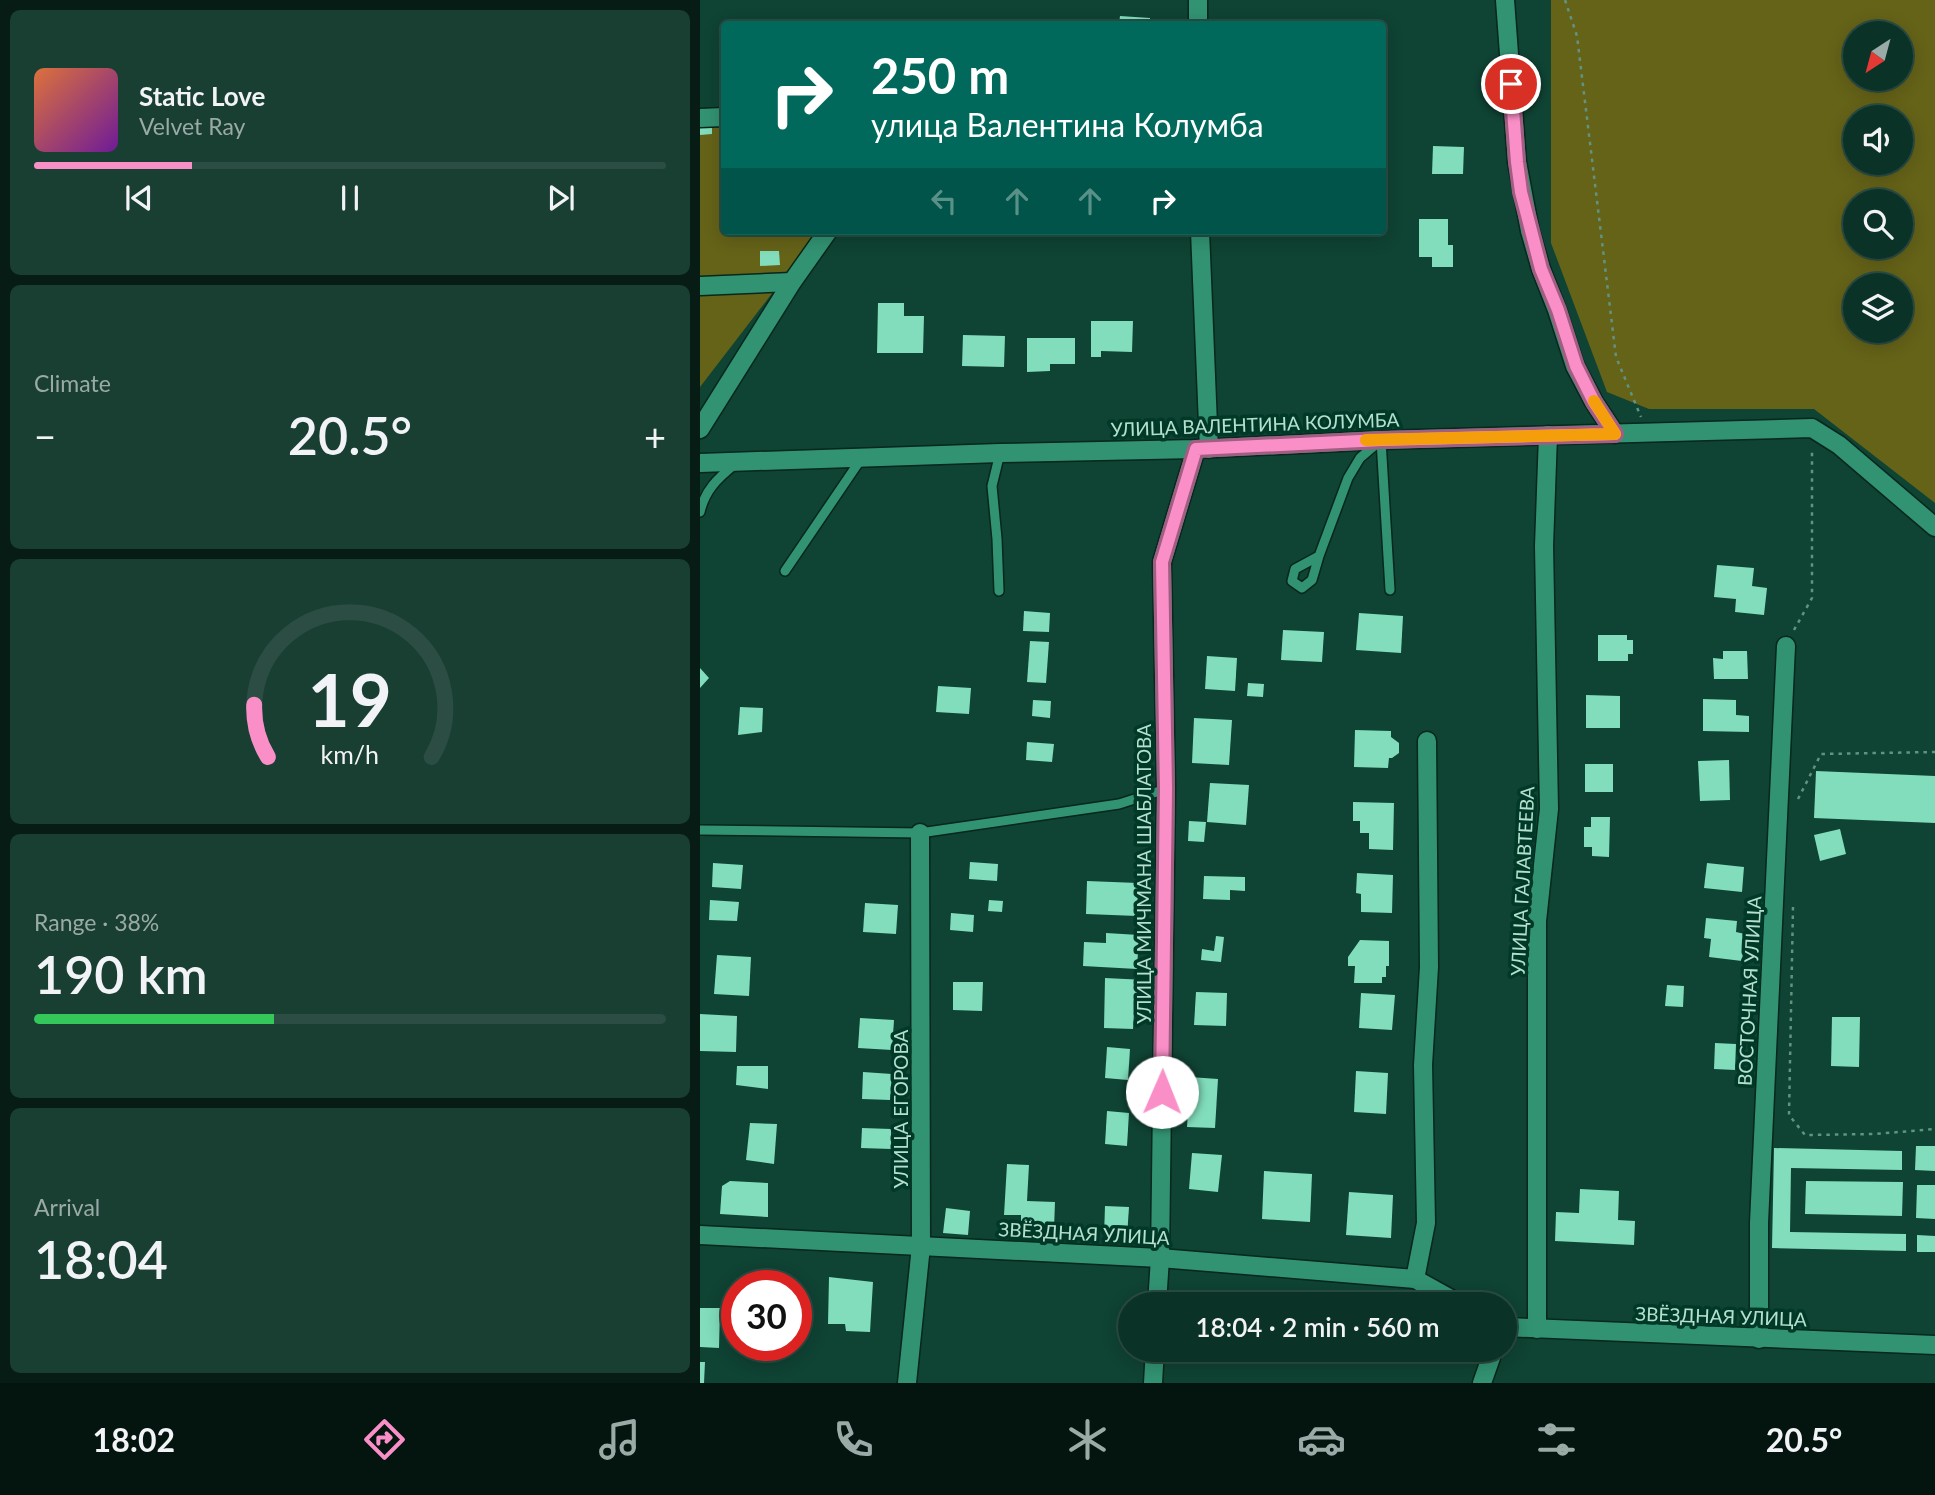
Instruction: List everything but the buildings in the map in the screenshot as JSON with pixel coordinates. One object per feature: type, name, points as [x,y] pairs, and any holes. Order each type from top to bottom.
[{"type":"street","points":[[1198,0],[1198,21]]},
{"type":"street","points":[[1505,0],[1517,162],[1530,231],[1576,366],[1594,402],[1615,434]]},
{"type":"street","points":[[700,118],[721,117]]},
{"type":"street","points":[[700,429],[792,282],[825,235]]},
{"type":"street","name":"УЛИЦА МИЧМАНА ШАБЛАТОВА","points":[[1158,1292],[1166,789],[1162,562],[1202,449],[1200,235]]},
{"type":"street","points":[[700,286],[792,282]]},
{"type":"street","points":[[1812,428],[1839,445],[1935,527]]},
{"type":"street","name":"УЛИЦА ВАЛЕНТИНА КОЛУМБА","points":[[700,463],[1812,428]]},
{"type":"street","name":"УЛИЦА ГАЛАВТЕЕВА","points":[[1537,1329],[1537,921],[1549,808],[1544,546],[1548,435]]},
{"type":"street","name":"ВОСТОЧНАЯ УЛИЦА","points":[[1759,1339],[1759,1223],[1786,646]]},
{"type":"street","points":[[1415,1279],[1426,1223],[1423,1065],[1429,967],[1427,741]]},
{"type":"street","name":"УЛИЦА ЕГОРОВА","points":[[906,1383],[921,1246],[920,834]]},
{"type":"street","name":"ЗВЁЗДНАЯ УЛИЦА","points":[[700,1235],[1160,1258],[1415,1279],[1438,1292]]},
{"type":"street","name":"ЗВЁЗДНАЯ УЛИЦА","points":[[1517,1328],[1935,1345]]},
{"type":"street","points":[[1153,1383],[1154,1362]]},
{"type":"street","points":[[1482,1383],[1489,1362]]},
{"type":"lane","points":[[1319,556],[1348,478],[1360,458],[1381,440]]},
{"type":"lane","points":[[1381,440],[1390,590]]},
{"type":"lane","points":[[999,591],[992,486],[1000,453]]},
{"type":"lane","points":[[785,571],[862,458]]},
{"type":"lane","points":[[700,512],[713,482],[738,462]]},
{"type":"lane","points":[[700,830],[920,834],[1119,804],[1166,789]]},
{"type":"path","points":[[1565,0],[1577,36],[1616,357],[1648,433]]},
{"type":"path","points":[[1786,646],[1812,598],[1812,428]]},
{"type":"path","points":[[1796,801],[1821,754],[1935,752]]},
{"type":"path","points":[[1793,898],[1789,1115],[1805,1135],[1875,1134],[1935,1129]]},
{"type":"shaded area","points":[[1551,0],[1935,0],[1935,503],[1814,409],[1649,409],[1607,392],[1551,243]]},
{"type":"shaded area","points":[[700,117],[721,117],[721,235],[817,235],[700,387]]},
{"type":"slow traffic","points":[[1366,440],[1615,434],[1594,401]]},
{"type":"route","points":[[1162,1092],[1166,789],[1162,562],[1196,449],[1381,440],[1615,434],[1594,402],[1576,366],[1541,269],[1521,192],[1511,84]]}]
